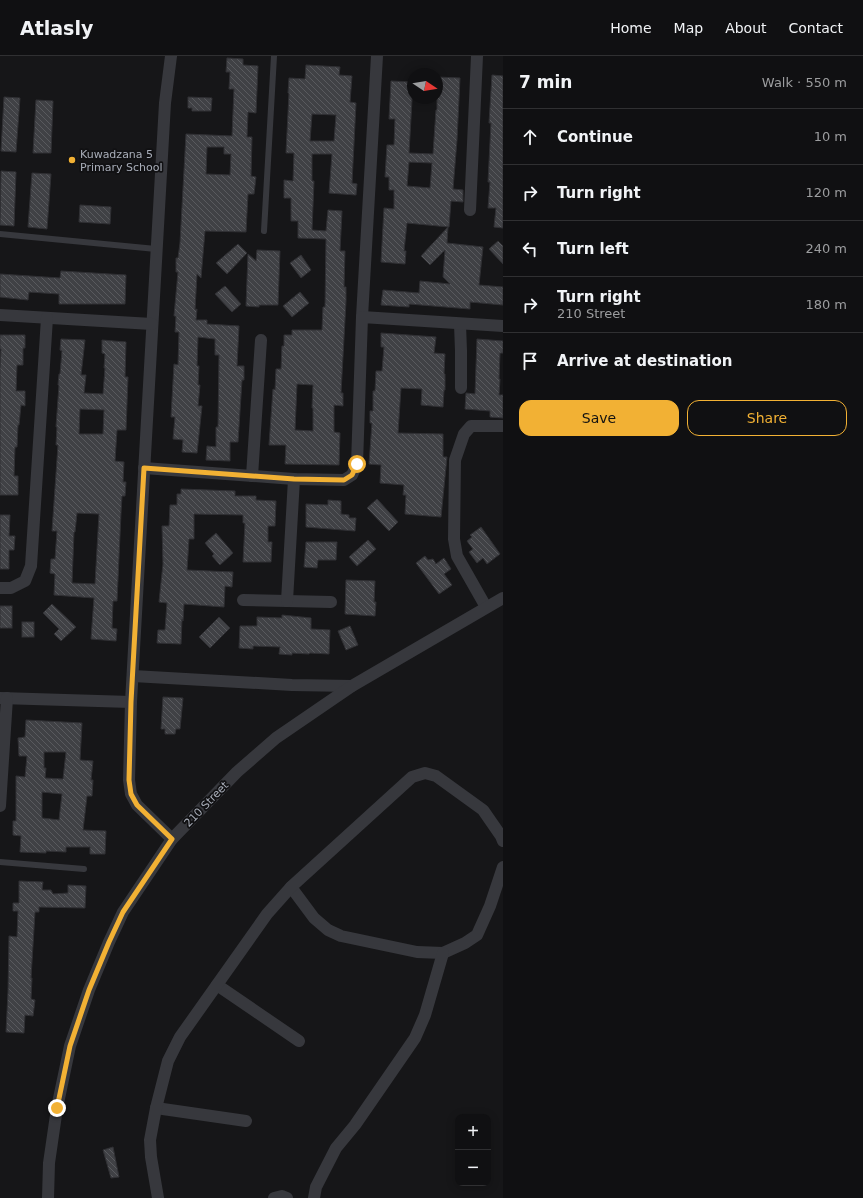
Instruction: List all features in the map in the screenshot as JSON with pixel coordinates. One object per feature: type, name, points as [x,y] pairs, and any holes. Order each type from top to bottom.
[{"type":"street","points":[[171,56],[165,103],[156,249],[131,702],[129,780],[131,794],[137,805],[172,839]]},
{"type":"street","points":[[144,468],[294,479],[344,480],[352,475],[357,464],[362,317],[377,56]]},
{"type":"street","points":[[470,210],[477,56]]},
{"type":"street","points":[[0,315],[152,324]]},
{"type":"street","points":[[362,317],[503,326]]},
{"type":"street","points":[[0,588],[11,588],[26,581],[31,566],[47,318]]},
{"type":"street","points":[[460,324],[462,369],[461,388]]},
{"type":"street","points":[[252,476],[262,340]]},
{"type":"street","points":[[486,607],[457,556],[454,539],[455,460],[464,434],[471,426],[503,426]]},
{"type":"street","points":[[287,601],[294,479]]},
{"type":"street","name":"210 Street","points":[[48,1198],[49,1162],[57,1108],[70,1046],[89,990],[123,912],[172,839],[237,772],[257,754],[318,708],[352,686],[503,598]]},
{"type":"street","points":[[243,600],[331,602]]},
{"type":"street","points":[[133,676],[292,685],[352,686]]},
{"type":"street","points":[[0,804],[4,698],[131,702]]},
{"type":"street","points":[[158,1198],[151,1157],[150,1140],[156,1108],[168,1061],[180,1037],[267,914],[291,887],[412,777],[425,773],[436,776],[483,810],[498,831],[503,841]]},
{"type":"street","points":[[291,887],[314,918],[328,930],[341,936],[417,952],[443,953],[477,935],[490,906],[503,867]]},
{"type":"street","points":[[314,1198],[316,1187],[336,1148],[355,1125],[415,1038],[425,1015],[443,953]]},
{"type":"street","points":[[218,985],[299,1041]]},
{"type":"street","points":[[156,1108],[246,1121]]},
{"type":"street","points":[[274,1198],[282,1196],[287,1198]]},
{"type":"lane","points":[[264,231],[274,56]]},
{"type":"lane","points":[[0,234],[156,249]]},
{"type":"lane","points":[[0,862],[84,869]]},
{"type":"building","points":[[227,58],[243,59],[243,65],[258,66],[256,113],[248,112],[247,137],[252,137],[251,176],[256,177],[254,194],[248,194],[246,232],[205,231],[201,278],[197,274],[195,310],[197,309],[196,320],[207,320],[207,324],[239,326],[237,366],[244,366],[244,380],[242,380],[238,442],[230,442],[230,461],[206,460],[207,446],[216,447],[216,427],[218,427],[219,355],[215,355],[215,339],[198,337],[197,366],[199,366],[198,385],[200,385],[198,406],[202,406],[197,453],[182,452],[183,440],[173,439],[175,417],[171,417],[174,364],[178,365],[179,332],[175,332],[176,316],[174,316],[178,272],[176,272],[176,258],[178,258],[180,243],[186,134],[232,136],[234,89],[229,89],[230,72],[226,72]],"holes":[[[207,147],[224,147],[224,154],[231,154],[230,175],[206,174]]]},
{"type":"building","points":[[306,65],[340,67],[339,75],[352,76],[350,102],[356,103],[352,183],[357,184],[356,195],[329,193],[332,154],[312,154],[312,181],[314,181],[312,230],[326,231],[328,210],[342,211],[340,251],[345,251],[344,287],[346,287],[341,393],[343,393],[343,406],[334,405],[334,432],[340,433],[339,465],[285,464],[286,445],[269,445],[273,389],[275,390],[276,369],[281,369],[284,335],[292,335],[292,330],[322,330],[323,307],[325,307],[326,239],[298,238],[298,221],[291,221],[291,198],[284,198],[284,180],[293,181],[294,153],[286,153],[289,78],[305,79]],"holes":[[[312,114],[336,115],[334,141],[310,141]],[[297,384],[313,385],[313,431],[295,430]]]},
{"type":"building","points":[[492,75],[503,76],[503,228],[494,227],[496,208],[488,208],[491,123],[489,123]]},
{"type":"building","points":[[443,77],[460,78],[453,189],[463,190],[463,202],[451,201],[449,227],[407,223],[404,251],[406,251],[405,264],[381,262],[384,208],[394,209],[394,190],[389,190],[389,177],[385,177],[387,145],[394,145],[395,119],[389,119],[391,81],[407,82],[407,104],[412,104],[409,153],[433,154],[437,104],[443,104]],"holes":[[[409,162],[432,163],[430,188],[407,186]]]},
{"type":"building","points":[[4,97],[20,98],[16,152],[1,151]]},
{"type":"building","points":[[188,97],[212,98],[211,111],[192,111],[192,108],[188,108]]},
{"type":"building","points":[[36,100],[53,101],[51,153],[33,153]]},
{"type":"building","points":[[1,171],[16,172],[14,226],[0,225]]},
{"type":"building","points":[[32,173],[51,174],[47,229],[28,227]]},
{"type":"building","points":[[80,205],[111,207],[110,224],[79,222]]},
{"type":"building","points":[[448,227],[447,243],[483,247],[479,285],[503,287],[503,305],[470,302],[470,309],[409,304],[409,307],[381,305],[383,290],[419,293],[420,281],[450,284],[443,277],[445,250],[430,265],[421,256]]},
{"type":"building","points":[[498,241],[503,246],[503,264],[489,249]]},
{"type":"building","points":[[238,244],[247,253],[227,274],[216,263]]},
{"type":"building","points":[[257,250],[280,251],[278,305],[259,305],[259,307],[246,306],[248,254],[256,261]]},
{"type":"building","points":[[301,255],[311,270],[301,278],[290,263]]},
{"type":"building","points":[[61,271],[126,275],[125,304],[59,304],[59,294],[29,292],[28,300],[0,297],[0,274],[60,278]]},
{"type":"building","points":[[225,286],[241,304],[232,312],[215,294]]},
{"type":"building","points":[[300,292],[309,303],[292,317],[283,306]]},
{"type":"building","points":[[381,333],[436,337],[434,353],[445,354],[445,390],[443,407],[421,405],[422,389],[401,388],[398,433],[443,434],[443,457],[447,457],[441,517],[405,514],[406,495],[403,495],[404,485],[380,483],[381,465],[369,464],[372,423],[370,423],[370,411],[373,411],[373,391],[375,391],[376,371],[382,371],[384,347],[381,347]]},
{"type":"building","points":[[0,335],[25,335],[23,365],[17,365],[16,391],[25,391],[25,406],[21,405],[17,447],[15,447],[14,476],[18,476],[18,495],[0,495]]},
{"type":"building","points":[[61,339],[85,340],[81,375],[86,375],[84,393],[103,394],[105,354],[102,353],[102,340],[126,342],[125,377],[128,377],[126,430],[117,430],[115,461],[124,462],[123,482],[126,482],[125,496],[122,496],[117,601],[113,601],[112,628],[117,629],[116,641],[91,639],[94,598],[54,595],[55,574],[50,573],[51,559],[55,559],[57,531],[52,531],[58,445],[56,445],[56,427],[58,385],[62,351],[60,350]],"holes":[[[80,409],[104,410],[103,434],[79,434]],[[77,513],[99,514],[95,584],[72,583],[74,532]]]},
{"type":"building","points":[[477,339],[503,341],[503,353],[500,353],[499,395],[503,395],[503,418],[490,417],[490,411],[465,409],[466,393],[475,394]]},
{"type":"building","points":[[181,489],[235,491],[235,496],[256,496],[256,500],[276,501],[275,526],[268,526],[268,542],[272,542],[271,562],[243,562],[245,523],[243,523],[243,515],[194,514],[194,539],[189,539],[187,570],[233,572],[232,587],[225,586],[224,607],[184,604],[181,644],[157,643],[158,630],[165,630],[167,603],[159,602],[163,564],[162,526],[169,526],[170,505],[177,505],[177,494],[181,494]]},
{"type":"building","points":[[377,499],[398,522],[389,531],[367,508]]},
{"type":"building","points":[[328,500],[341,501],[341,514],[349,515],[349,518],[356,518],[355,531],[306,527],[306,504],[328,505]]},
{"type":"building","points":[[0,515],[10,515],[9,536],[15,536],[14,550],[9,550],[9,569],[0,569]]},
{"type":"building","points":[[481,527],[500,554],[487,564],[483,558],[477,563],[469,552],[473,549],[467,541],[472,537],[470,535]]},
{"type":"building","points":[[216,533],[233,553],[220,565],[212,556],[214,554],[205,543]]},
{"type":"building","points":[[368,540],[376,549],[357,566],[349,557]]},
{"type":"building","points":[[306,542],[337,542],[336,560],[318,560],[317,568],[304,567]]},
{"type":"building","points":[[425,556],[428,560],[433,559],[436,564],[444,558],[451,569],[444,574],[452,585],[439,594],[416,563]]},
{"type":"building","points":[[346,580],[375,581],[375,616],[345,614]]},
{"type":"building","points":[[52,604],[76,627],[61,641],[54,634],[59,629],[43,613]]},
{"type":"building","points":[[0,606],[12,606],[12,628],[0,628]]},
{"type":"building","points":[[282,615],[311,618],[311,629],[330,630],[329,654],[279,654],[280,647],[253,646],[253,649],[239,648],[240,626],[257,626],[257,617],[282,618]]},
{"type":"building","points":[[219,617],[230,628],[210,648],[199,637]]},
{"type":"building","points":[[22,622],[34,622],[34,637],[22,637]]},
{"type":"building","points":[[350,626],[358,645],[346,650],[338,631]]},
{"type":"building","points":[[163,697],[183,698],[180,729],[176,729],[175,734],[165,734],[165,729],[161,729]]},
{"type":"building","points":[[26,720],[82,723],[80,760],[93,761],[91,780],[93,780],[92,796],[87,796],[83,830],[106,831],[105,854],[90,854],[90,847],[66,847],[66,852],[20,852],[21,836],[13,835],[13,821],[16,821],[16,776],[25,777],[27,756],[19,756],[18,738],[25,737]],"holes":[[[44,752],[66,752],[63,779],[45,778],[46,768],[44,768]],[[42,792],[62,794],[59,820],[42,818]]]},
{"type":"building","points":[[19,881],[43,882],[42,890],[51,890],[53,894],[68,893],[68,885],[86,886],[85,908],[39,907],[39,912],[35,912],[31,999],[35,1000],[33,1016],[25,1015],[24,1033],[6,1032],[9,936],[17,937],[18,911],[13,911],[13,903],[19,903]]},
{"type":"building","points":[[113,1147],[119,1177],[111,1178],[103,1150]]},
{"type":"place","name":"Kuwadzana 5 Primary School","points":[[72,160]]},
{"type":"route","points":[[57,1108],[70,1046],[89,990],[109,942],[123,912],[172,839],[137,805],[131,794],[129,780],[131,702],[144,468],[294,479],[344,480],[352,475],[357,464]]}]
